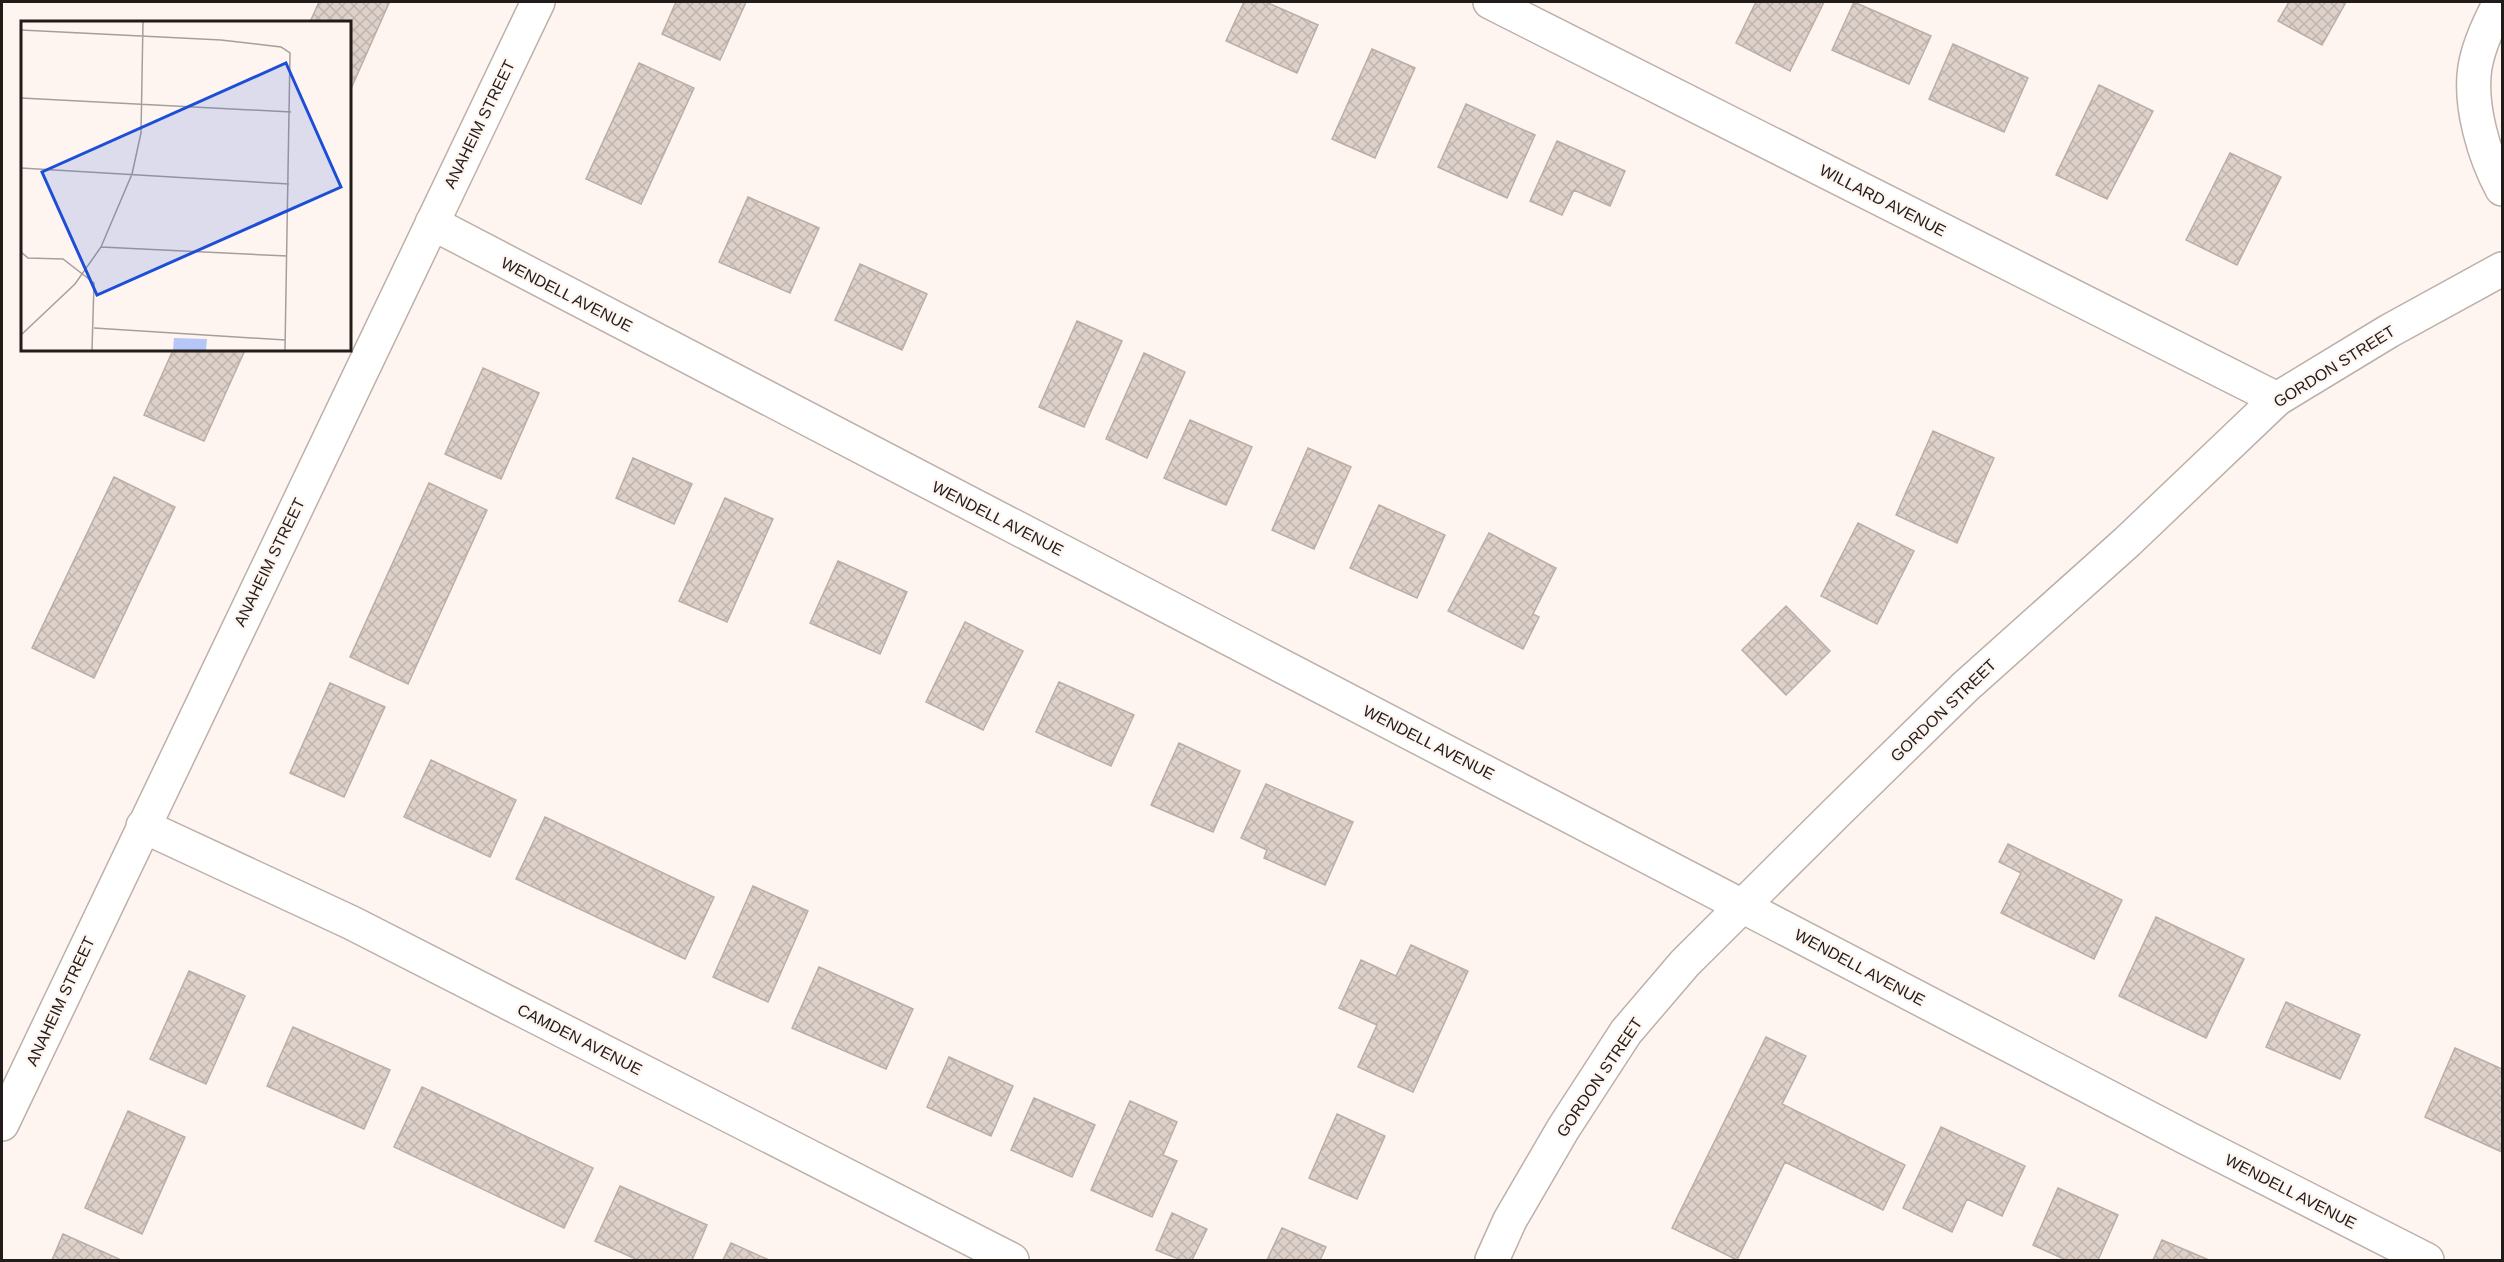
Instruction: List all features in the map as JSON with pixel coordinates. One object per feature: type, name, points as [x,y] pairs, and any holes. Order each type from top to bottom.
[{"type":"street","name":"ANAHEIM STREET","points":[[2,1124],[538,2]]},
{"type":"street","name":"WILLARD AVENUE","points":[[1490,2],[2277,399]]},
{"type":"street","points":[[2500,2],[2488,27],[2475,68],[2476,115],[2490,166],[2502,189]]},
{"type":"street","name":"WENDELL AVENUE","points":[[432,223],[2187,1138],[2427,1260]]},
{"type":"street","name":"GORDON STREET","points":[[1492,1260],[1510,1220],[1626,1032],[1685,963],[1742,905],[1965,687],[2127,542],[2277,399],[2389,331],[2502,269]]},
{"type":"street","name":"CAMDEN AVENUE","points":[[143,826],[352,923],[1012,1260]]},
{"type":"building","points":[[319,2],[389,3],[351,89],[351,21],[310,21]]},
{"type":"building","points":[[676,2],[746,2],[720,60],[662,34]]},
{"type":"building","points":[[1244,2],[1266,2],[1318,25],[1297,73],[1226,41]]},
{"type":"building","points":[[1756,2],[1824,2],[1790,71],[1736,43]]},
{"type":"building","points":[[1854,2],[1931,36],[1909,84],[1832,50]]},
{"type":"building","points":[[2289,2],[2346,2],[2322,45],[2278,21]]},
{"type":"building","points":[[1953,44],[2028,78],[2004,132],[1929,99]]},
{"type":"building","points":[[1372,49],[1415,68],[1375,158],[1332,139]]},
{"type":"building","points":[[639,63],[694,88],[641,204],[586,179]]},
{"type":"building","points":[[2099,85],[2153,111],[2107,199],[2056,175]]},
{"type":"building","points":[[1466,104],[1535,135],[1507,198],[1438,167]]},
{"type":"building","points":[[1557,141],[1625,171],[1610,206],[1574,190],[1562,215],[1530,201]]},
{"type":"building","points":[[2230,153],[2281,177],[2237,265],[2186,240]]},
{"type":"building","points":[[748,197],[819,228],[790,293],[719,262]]},
{"type":"building","points":[[860,264],[927,294],[902,350],[835,320]]},
{"type":"building","points":[[1077,321],[1122,341],[1084,427],[1039,407]]},
{"type":"building","points":[[173,351],[245,351],[204,441],[144,415]]},
{"type":"building","points":[[1144,353],[1185,372],[1147,458],[1106,439]]},
{"type":"building","points":[[483,368],[539,393],[501,479],[445,454]]},
{"type":"building","points":[[1190,420],[1252,447],[1226,505],[1164,478]]},
{"type":"building","points":[[1933,431],[1994,458],[1957,543],[1896,515]]},
{"type":"building","points":[[1308,448],[1351,467],[1314,549],[1272,530]]},
{"type":"building","points":[[633,458],[692,484],[674,524],[616,498]]},
{"type":"building","points":[[114,477],[175,507],[94,678],[32,648]]},
{"type":"building","points":[[429,483],[487,510],[408,684],[350,657]]},
{"type":"building","points":[[725,498],[773,519],[727,622],[679,601]]},
{"type":"building","points":[[1379,505],[1445,535],[1417,598],[1350,568]]},
{"type":"building","points":[[1858,523],[1914,551],[1877,624],[1821,596]]},
{"type":"building","points":[[1489,533],[1556,568],[1533,614],[1539,617],[1523,649],[1448,611]]},
{"type":"building","points":[[838,561],[907,592],[880,654],[810,623]]},
{"type":"building","points":[[1786,606],[1830,651],[1786,695],[1742,650]]},
{"type":"building","points":[[965,622],[1023,651],[983,730],[926,702]]},
{"type":"building","points":[[1059,682],[1134,715],[1111,766],[1036,732]]},
{"type":"building","points":[[330,683],[385,707],[344,797],[290,773]]},
{"type":"building","points":[[1179,743],[1240,771],[1213,832],[1151,805]]},
{"type":"building","points":[[431,760],[516,800],[490,857],[404,817]]},
{"type":"building","points":[[1266,784],[1353,822],[1325,885],[1264,858],[1267,850],[1241,838]]},
{"type":"building","points":[[545,817],[714,897],[685,959],[516,879]]},
{"type":"building","points":[[2008,844],[2122,900],[2094,959],[2001,913],[2021,873],[1999,862]]},
{"type":"building","points":[[753,886],[808,911],[768,1002],[713,977]]},
{"type":"building","points":[[2156,917],[2244,959],[2206,1038],[2119,996]]},
{"type":"building","points":[[1411,945],[1468,971],[1413,1092],[1358,1067],[1377,1025],[1339,1008],[1361,960],[1396,976]]},
{"type":"building","points":[[819,967],[913,1009],[886,1069],[792,1028]]},
{"type":"building","points":[[189,971],[245,996],[206,1084],[150,1059]]},
{"type":"building","points":[[2286,1002],[2360,1035],[2340,1079],[2266,1047]]},
{"type":"building","points":[[293,1027],[390,1070],[364,1129],[267,1086]]},
{"type":"building","points":[[1766,1037],[1806,1056],[1782,1104],[1905,1165],[1883,1210],[1785,1162],[1737,1260],[1672,1228]]},
{"type":"building","points":[[2455,1048],[2502,1069],[2502,1152],[2425,1117]]},
{"type":"building","points":[[949,1057],[1013,1086],[991,1136],[927,1107]]},
{"type":"building","points":[[422,1087],[593,1168],[564,1228],[394,1147]]},
{"type":"building","points":[[1034,1098],[1095,1125],[1072,1177],[1011,1150]]},
{"type":"building","points":[[1130,1101],[1177,1122],[1163,1155],[1177,1161],[1152,1217],[1091,1190]]},
{"type":"building","points":[[128,1111],[185,1137],[142,1234],[85,1208]]},
{"type":"building","points":[[1337,1114],[1385,1136],[1357,1199],[1309,1178]]},
{"type":"building","points":[[1941,1127],[2025,1166],[2002,1216],[1967,1199],[1952,1232],[1903,1208]]},
{"type":"building","points":[[620,1186],[707,1225],[692,1260],[638,1260],[595,1241]]},
{"type":"building","points":[[2058,1188],[2118,1215],[2098,1260],[2066,1260],[2033,1245]]},
{"type":"building","points":[[1172,1213],[1207,1229],[1192,1260],[1181,1260],[1156,1250]]},
{"type":"building","points":[[1282,1228],[1326,1247],[1320,1260],[1267,1260]]},
{"type":"building","points":[[63,1234],[119,1259],[119,1260],[52,1260]]},
{"type":"building","points":[[2162,1240],[2209,1260],[2153,1260]]},
{"type":"building","points":[[731,1243],[769,1260],[723,1260]]}]
